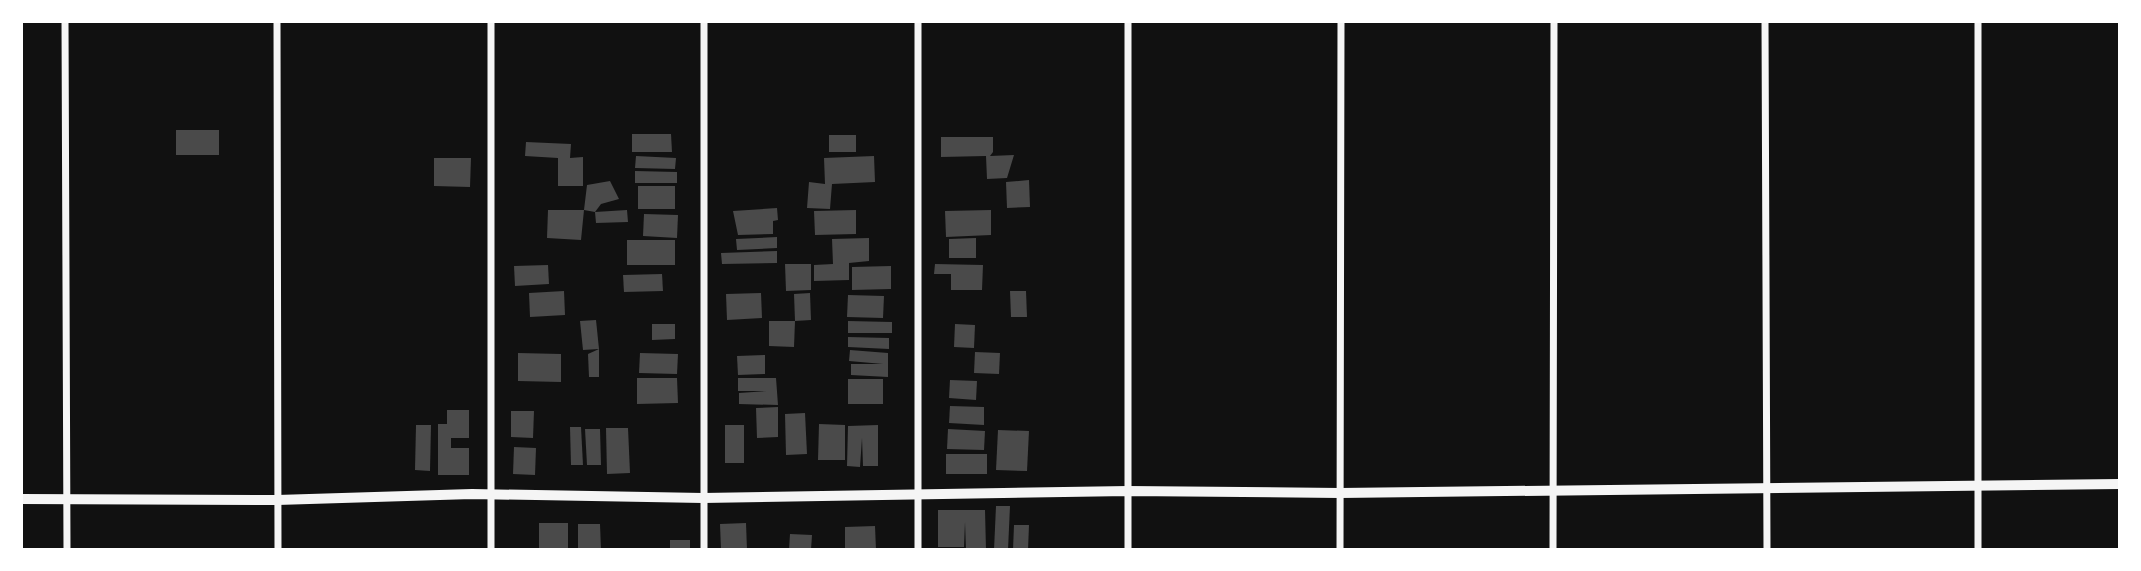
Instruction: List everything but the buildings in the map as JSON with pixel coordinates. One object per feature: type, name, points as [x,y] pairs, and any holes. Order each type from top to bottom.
[{"type":"street","points":[[65,21],[67,550]]},
{"type":"street","points":[[277,21],[278,550]]},
{"type":"street","points":[[491,21],[491,550]]},
{"type":"street","points":[[704,21],[704,550]]},
{"type":"street","points":[[918,21],[918,550]]},
{"type":"street","points":[[1128,21],[1128,550]]},
{"type":"street","points":[[1340,550],[1341,21]]},
{"type":"street","points":[[1553,550],[1554,21]]},
{"type":"street","points":[[1765,21],[1767,550]]},
{"type":"street","points":[[1978,21],[1978,550]]},
{"type":"street","points":[[21,499],[277,500],[491,496],[703,498],[1128,491],[1340,493],[2120,484]]}]
